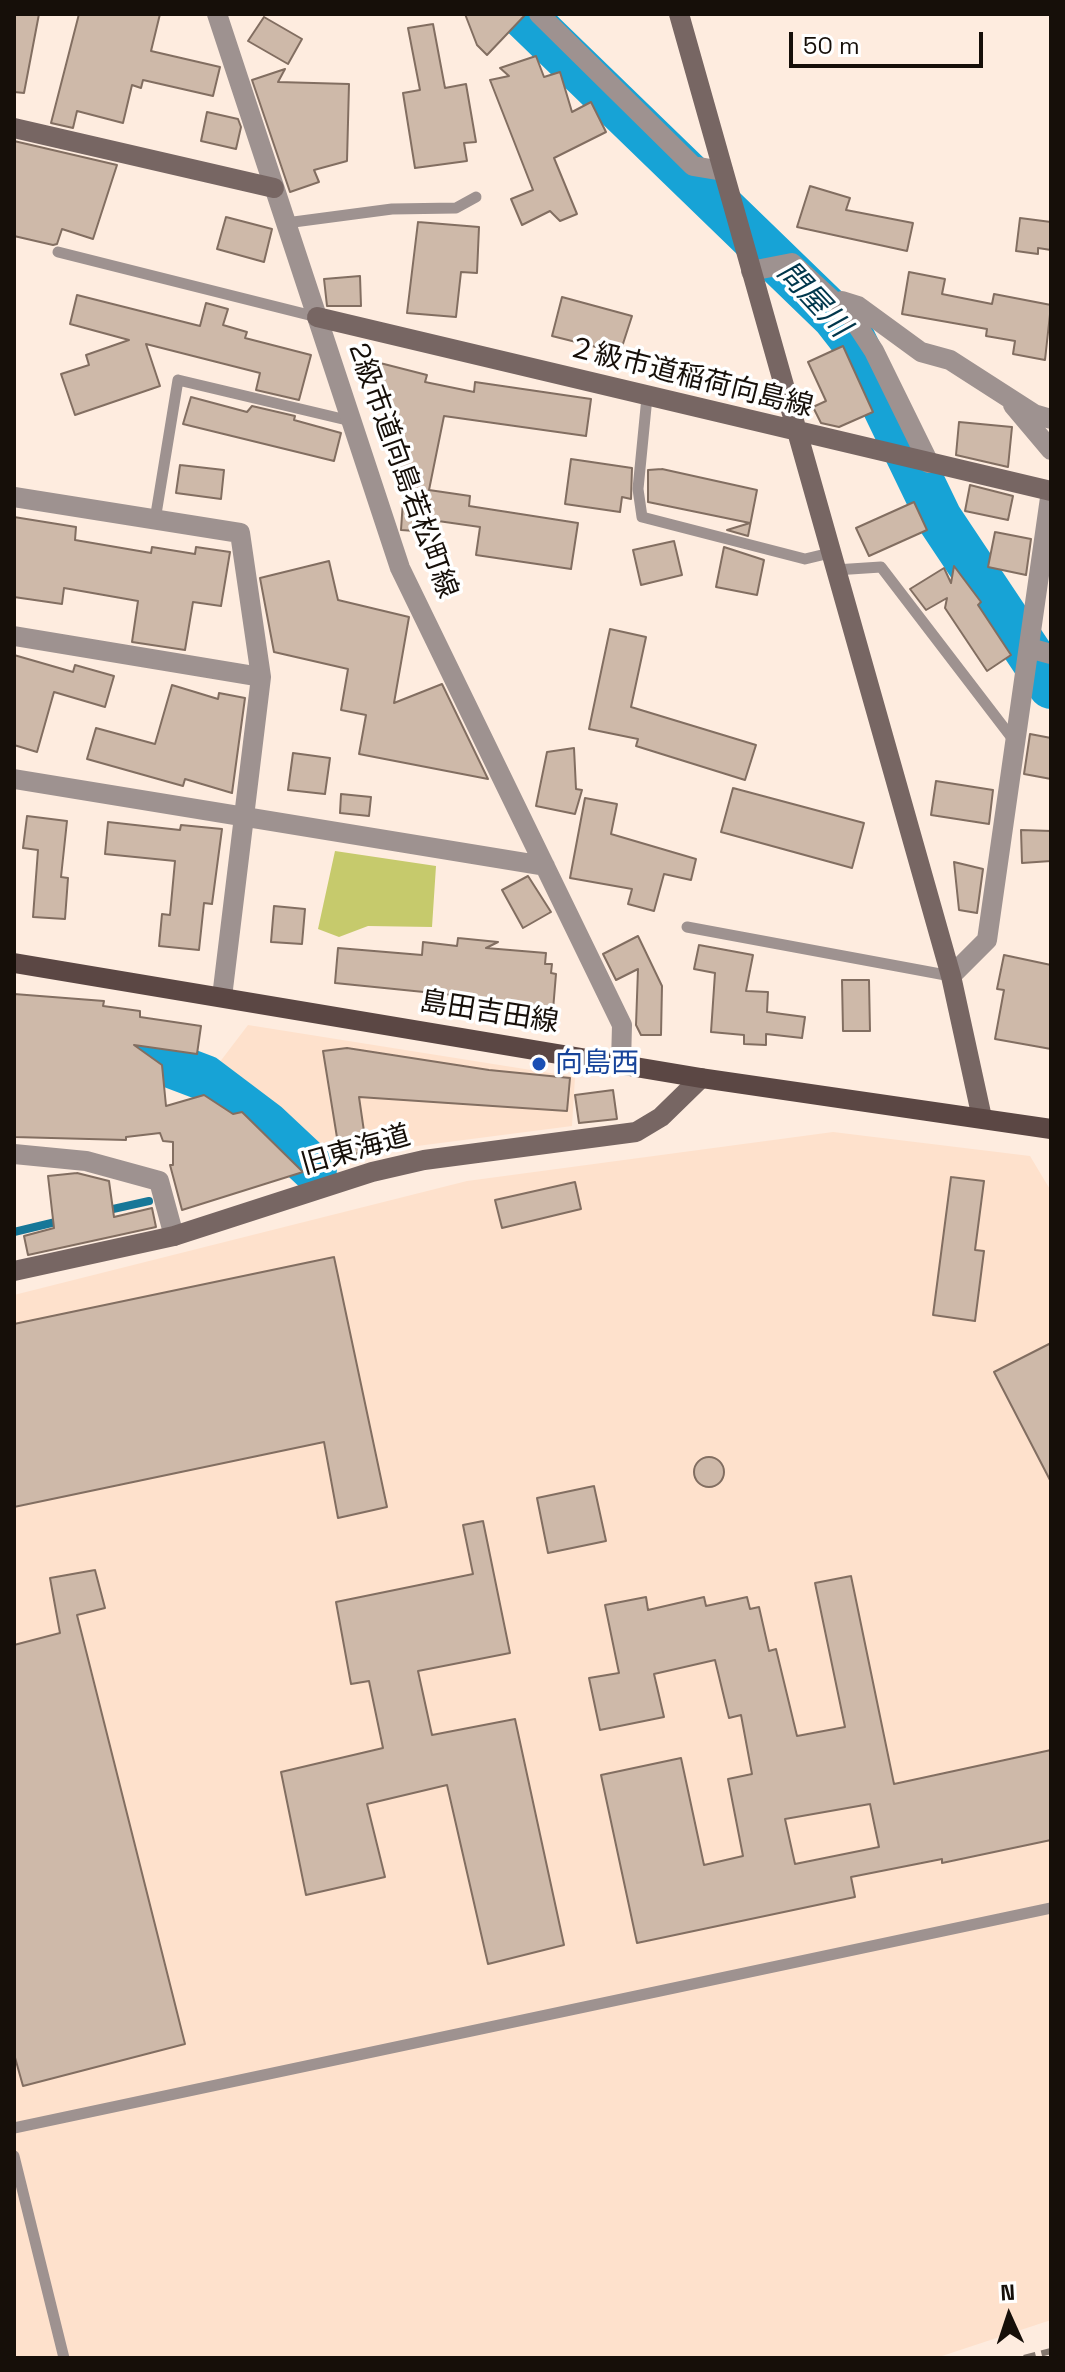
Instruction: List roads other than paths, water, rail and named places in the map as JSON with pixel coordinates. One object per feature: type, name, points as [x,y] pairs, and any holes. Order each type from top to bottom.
[{"type":"main road","name":"島田吉田線","points":[[14,963],[701,1078],[1051,1129]]},
{"type":"street","name":"2級市道向島若松町線","points":[[217,14],[400,568],[622,1025],[621,1063]]},
{"type":"street","points":[[539,14],[693,166],[723,171]]},
{"type":"street","points":[[679,14],[951,976],[982,1118]]},
{"type":"street","points":[[14,128],[274,188]]},
{"type":"street","points":[[751,271],[792,263],[853,319],[874,351],[929,463]]},
{"type":"street","points":[[830,298],[858,306],[921,352],[950,360],[1034,414],[1051,419]]},
{"type":"street","name":"２級市道稲荷向島線","points":[[317,317],[1051,491]]},
{"type":"street","points":[[1006,395],[1051,450]]},
{"type":"street","points":[[951,976],[987,940],[1051,491]]},
{"type":"street","points":[[14,497],[240,533],[261,677],[222,997]]},
{"type":"street","points":[[14,636],[261,677]]},
{"type":"street","points":[[1029,648],[1051,654]]},
{"type":"street","points":[[14,779],[545,866]]},
{"type":"street","name":"旧東海道","points":[[14,1271],[174,1236],[372,1172],[424,1160],[636,1132],[661,1117],[701,1078]]},
{"type":"street","points":[[14,1154],[86,1161],[159,1181],[174,1236]]},
{"type":"lane","points":[[286,223],[392,209],[456,208],[476,197]]},
{"type":"lane","points":[[58,252],[317,317]]},
{"type":"lane","points":[[155,520],[178,380],[351,421]]},
{"type":"lane","points":[[647,397],[638,489],[642,517],[805,559],[881,567],[1015,742]]},
{"type":"lane","points":[[687,927],[951,976]]},
{"type":"lane","points":[[14,2128],[1051,1908]]},
{"type":"lane","points":[[14,2156],[64,2358]]},
{"type":"waterway","name":"問屋川","points":[[522,14],[835,317],[853,340],[939,518],[1051,686]]},
{"type":"waterway","points":[[14,1044],[111,1048],[147,1056],[205,1078],[266,1124],[314,1169]]},
{"type":"waterway","points":[[104,1211],[149,1201]]},
{"type":"waterway","points":[[14,1232],[64,1220]]},
{"type":"railway","points":[[1024,2358],[1051,2351]]},
{"type":"place","name":"向島西","points":[[539,1064]]}]
